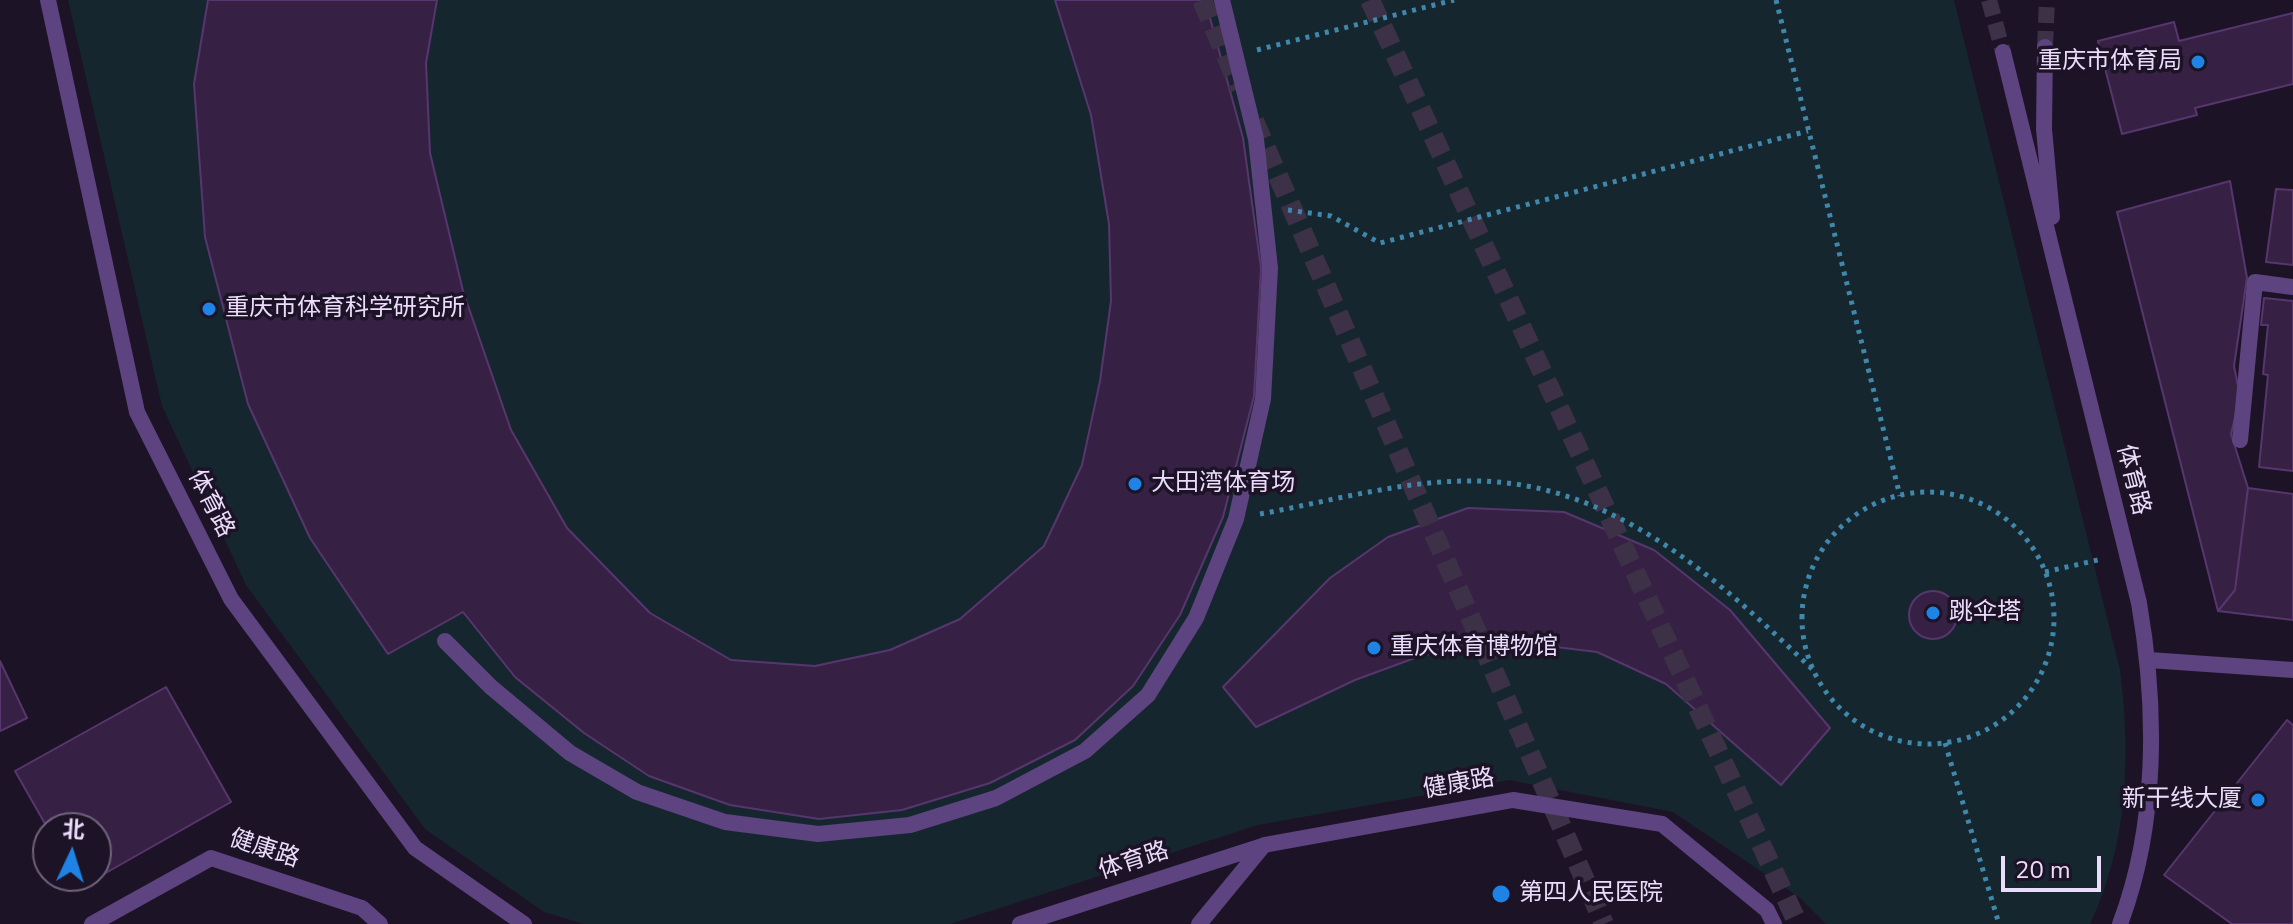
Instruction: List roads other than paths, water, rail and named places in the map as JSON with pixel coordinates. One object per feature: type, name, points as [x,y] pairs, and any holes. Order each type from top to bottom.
[{"type":"street","name":"体育路","points":[[48,0],[137,412],[231,599],[415,848],[524,924]]},
{"type":"street","points":[[445,641],[491,687],[570,753],[637,792],[725,822],[818,834],[910,825],[996,798],[1085,751],[1148,695],[1196,618],[1236,519],[1263,399],[1270,268],[1256,139],[1222,0]]},
{"type":"street","points":[[2045,47],[2044,129],[2057,273]]},
{"type":"street","name":"体育路","points":[[2003,52],[2149,660],[2151,735],[2146,799],[2139,858],[2120,924]]},
{"type":"street","points":[[2240,440],[2255,282],[2293,287]]},
{"type":"street","points":[[2149,660],[2293,670]]},
{"type":"street","name":"健康路","points":[[1264,845],[1513,800],[1662,824],[1767,910],[1774,924]]},
{"type":"street","name":"体育路","points":[[1020,924],[1264,845]]},
{"type":"street","points":[[1199,924],[1264,845]]},
{"type":"street","name":"健康路","points":[[92,924],[211,858],[362,908],[380,924]]},
{"type":"tunnel","points":[[1202,0],[1240,88]]},
{"type":"tunnel","points":[[1370,0],[1798,924]]},
{"type":"tunnel","points":[[1989,0],[2003,52]]},
{"type":"tunnel","points":[[2045,47],[2047,0]]},
{"type":"tunnel","points":[[1254,121],[1604,924]]},
{"type":"place","name":"重庆市体育局","points":[[2198,62]]},
{"type":"place","name":"重庆市体育科学研究所","points":[[209,309]]},
{"type":"place","name":"大田湾体育场","points":[[1135,484]]},
{"type":"place","name":"跳伞塔","points":[[1933,613]]},
{"type":"place","name":"重庆体育博物馆","points":[[1374,648]]},
{"type":"place","name":"新干线大厦","points":[[2258,800]]},
{"type":"place","name":"第四人民医院","points":[[1501,894]]}]
